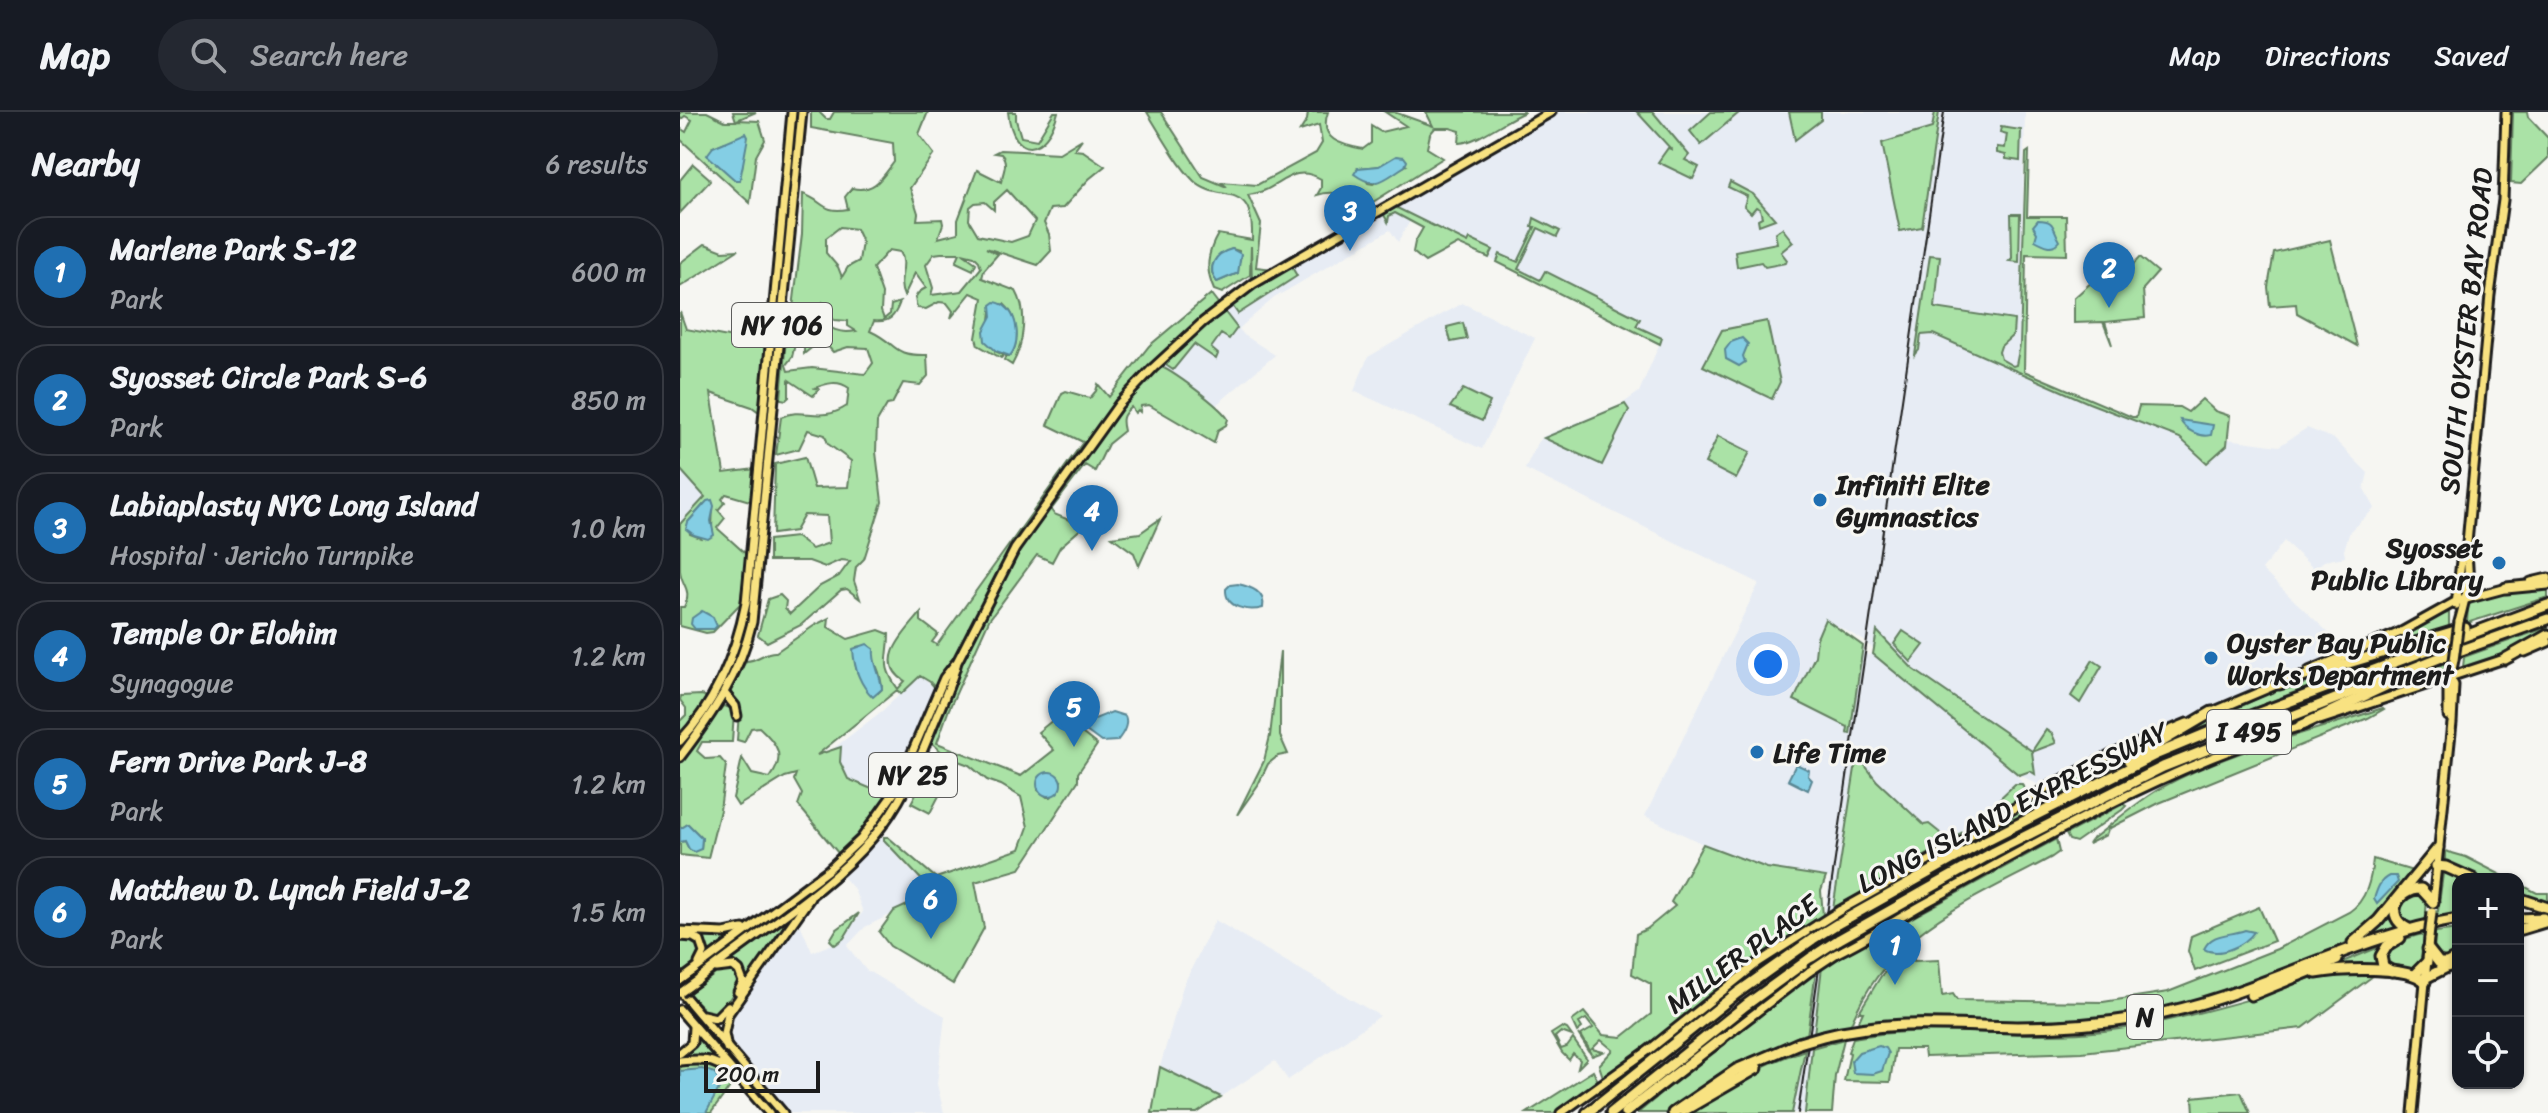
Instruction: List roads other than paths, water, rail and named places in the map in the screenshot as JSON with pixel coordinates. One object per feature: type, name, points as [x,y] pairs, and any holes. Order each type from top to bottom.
[{"type":"highway","points":[[2506,588],[2548,584]]},
{"type":"highway","name":"LONG ISLAND EXPRESSWAY","points":[[1586,1113],[1737,993],[1813,939],[2057,803],[2193,738],[2548,605]]},
{"type":"highway","points":[[2279,684],[2493,619],[2515,617]]},
{"type":"highway","name":"LONG ISLAND EXPRESSWAY","points":[[1611,1113],[1746,1005],[1812,957],[1911,898],[2045,826],[2197,752],[2548,619]]},
{"type":"highway","points":[[2505,659],[2548,635]]},
{"type":"highway","points":[[2300,726],[2427,667],[2439,658]]},
{"type":"highway","points":[[2075,795],[2091,781],[2212,712]]},
{"type":"highway","points":[[2336,954],[2372,928],[2438,848]]},
{"type":"highway","points":[[2436,866],[2460,873]]},
{"type":"highway","points":[[2409,929],[2398,924],[2394,916],[2395,907],[2405,894],[2421,889],[2432,907]]},
{"type":"highway","points":[[2524,901],[2548,915]]},
{"type":"highway","points":[[2524,916],[2548,915]]},
{"type":"highway","points":[[2524,927],[2548,915]]},
{"type":"highway","name":"N","points":[[1865,1029],[2060,1031],[2159,1020],[2208,1008],[2300,976],[2350,954],[2452,922]]},
{"type":"highway","name":"N","points":[[1673,1113],[1736,1070],[1800,1045],[1839,1034],[1928,1023],[2045,1026],[2130,1019],[2221,999],[2409,929],[2452,922]]},
{"type":"highway","points":[[2394,973],[2383,966],[2381,956],[2387,946],[2400,938]]},
{"type":"highway","points":[[2429,943],[2439,963],[2452,961]]},
{"type":"highway","points":[[2422,978],[2427,962]]},
{"type":"highway","points":[[2300,976],[2343,969],[2422,978],[2452,962]]},
{"type":"highway","points":[[1625,1113],[1721,1039]]},
{"type":"highway","name":"N","points":[[1681,1113],[1748,1071],[1800,1045]]},
{"type":"highway","points":[[1691,1113],[1697,1103]]},
{"type":"main road","name":"NY 106","points":[[680,741],[702,712],[732,657],[746,603],[792,112]]},
{"type":"main road","name":"NY 106","points":[[680,757],[725,694],[749,638],[760,559],[802,112]]},
{"type":"main road","name":"NY 25","points":[[680,981],[828,870],[861,839],[896,790],[944,678],[957,662],[1015,549],[1119,404],[1193,330],[1280,267],[1551,112]]},
{"type":"main road","name":"SOUTH OYSTER BAY ROAD","points":[[2427,962],[2449,734],[2448,700],[2465,600],[2466,554],[2490,295],[2503,200],[2506,112]]},
{"type":"main road","points":[[781,234],[787,241],[787,273]]},
{"type":"main road","points":[[763,421],[773,422]]},
{"type":"main road","name":"SOUTH OYSTER BAY ROAD","points":[[2459,622],[2455,602],[2461,561],[2466,554]]},
{"type":"main road","points":[[750,559],[760,559]]},
{"type":"main road","name":"MILLER PLACE","points":[[1561,1113],[1601,1087],[1737,978],[1839,911],[1950,849],[2037,793],[2113,754],[2403,631],[2455,602],[2548,578]]},
{"type":"main road","points":[[1632,1113],[1788,985],[1837,953],[2068,827],[2243,745],[2451,679],[2548,642]]},
{"type":"main road","name":"NY 25","points":[[680,992],[855,857],[892,812],[917,766],[953,680],[957,662]]},
{"type":"main road","points":[[725,694],[735,706],[737,716]]},
{"type":"main road","points":[[727,1048],[724,1033],[728,1014],[816,890]]},
{"type":"main road","points":[[680,933],[724,933],[756,923]]},
{"type":"main road","points":[[680,933],[696,938],[703,946],[703,958],[693,971]]},
{"type":"main road","points":[[698,1011],[713,1018],[721,1016],[742,985],[742,975],[733,966],[711,970]]},
{"type":"main road","points":[[2413,1113],[2422,978]]},
{"type":"main road","points":[[680,992],[783,1113]]},
{"type":"main road","points":[[680,1010],[769,1113]]},
{"type":"main road","points":[[680,1053],[692,1043],[693,1025]]},
{"type":"main road","points":[[680,1061],[709,1059],[738,1076]]},
{"type":"water","points":[[746,133],[748,137],[740,180],[735,180],[707,155],[713,147]]},
{"type":"water","points":[[1396,156],[1404,157],[1407,161],[1405,166],[1386,179],[1369,182],[1354,174],[1358,168],[1379,166]]},
{"type":"water","points":[[2038,220],[2048,221],[2053,226],[2060,241],[2057,244],[2048,246],[2035,240],[2037,233],[2033,226]]},
{"type":"water","points":[[1232,249],[1241,254],[1238,273],[1217,282],[1212,266],[1221,254]]},
{"type":"water","points":[[995,302],[1008,309],[1016,324],[1016,341],[1010,356],[996,351],[985,341],[984,331],[992,316],[991,305]]},
{"type":"water","points":[[1742,338],[1748,344],[1743,356],[1745,362],[1739,366],[1726,359],[1725,350],[1731,342]]},
{"type":"water","points":[[2180,420],[2213,425],[2211,435],[2193,432]]},
{"type":"water","points":[[712,500],[714,535],[708,539],[694,535],[686,529],[688,522],[707,501]]},
{"type":"water","points":[[1238,584],[1260,594],[1263,608],[1244,609],[1229,601],[1226,589]]},
{"type":"water","points":[[702,611],[713,617],[717,626],[714,629],[695,629],[691,624],[692,618]]},
{"type":"water","points":[[867,644],[874,649],[882,689],[873,697],[856,669],[853,649]]},
{"type":"water","points":[[1112,712],[1126,719],[1125,729],[1117,741],[1101,742],[1086,731],[1092,720]]},
{"type":"water","points":[[1796,764],[1809,770],[1808,776],[1812,780],[1808,790],[1788,780]]},
{"type":"water","points":[[1049,772],[1060,779],[1061,784],[1054,795],[1049,796],[1038,789],[1037,784],[1044,773]]},
{"type":"water","points":[[688,824],[702,838],[701,849],[694,852],[685,841],[680,842],[680,829]]},
{"type":"water","points":[[2389,876],[2396,876],[2398,882],[2377,904],[2374,899],[2378,888]]},
{"type":"water","points":[[2245,930],[2254,932],[2231,949],[2217,952],[2204,949],[2216,937]]},
{"type":"water","points":[[1879,1046],[1888,1053],[1882,1071],[1853,1073],[1851,1061],[1859,1052]]},
{"type":"water","points":[[702,1069],[715,1073],[721,1085],[706,1113],[680,1113],[680,1071]]},
{"type":"railway","points":[[1798,1113],[1944,112]]},
{"type":"place","name":"Labiaplasty NYC Long Island","points":[[1350,251]]},
{"type":"place","name":"Syosset Circle Park S-6","points":[[2109,308]]},
{"type":"place","name":"Infiniti Elite Gymnastics","points":[[1820,500]]},
{"type":"place","name":"Temple Or Elohim","points":[[1092,551]]},
{"type":"place","name":"Syosset Public Library","points":[[2499,563]]},
{"type":"place","name":"Oyster Bay Public Works Department","points":[[2211,658]]},
{"type":"place","name":"Fern Drive Park J-8","points":[[1074,747]]},
{"type":"place","name":"Life Time","points":[[1757,752]]},
{"type":"place","name":"Matthew D. Lynch Field J-2","points":[[931,939]]},
{"type":"place","name":"Marlene Park S-12","points":[[1895,985]]}]
